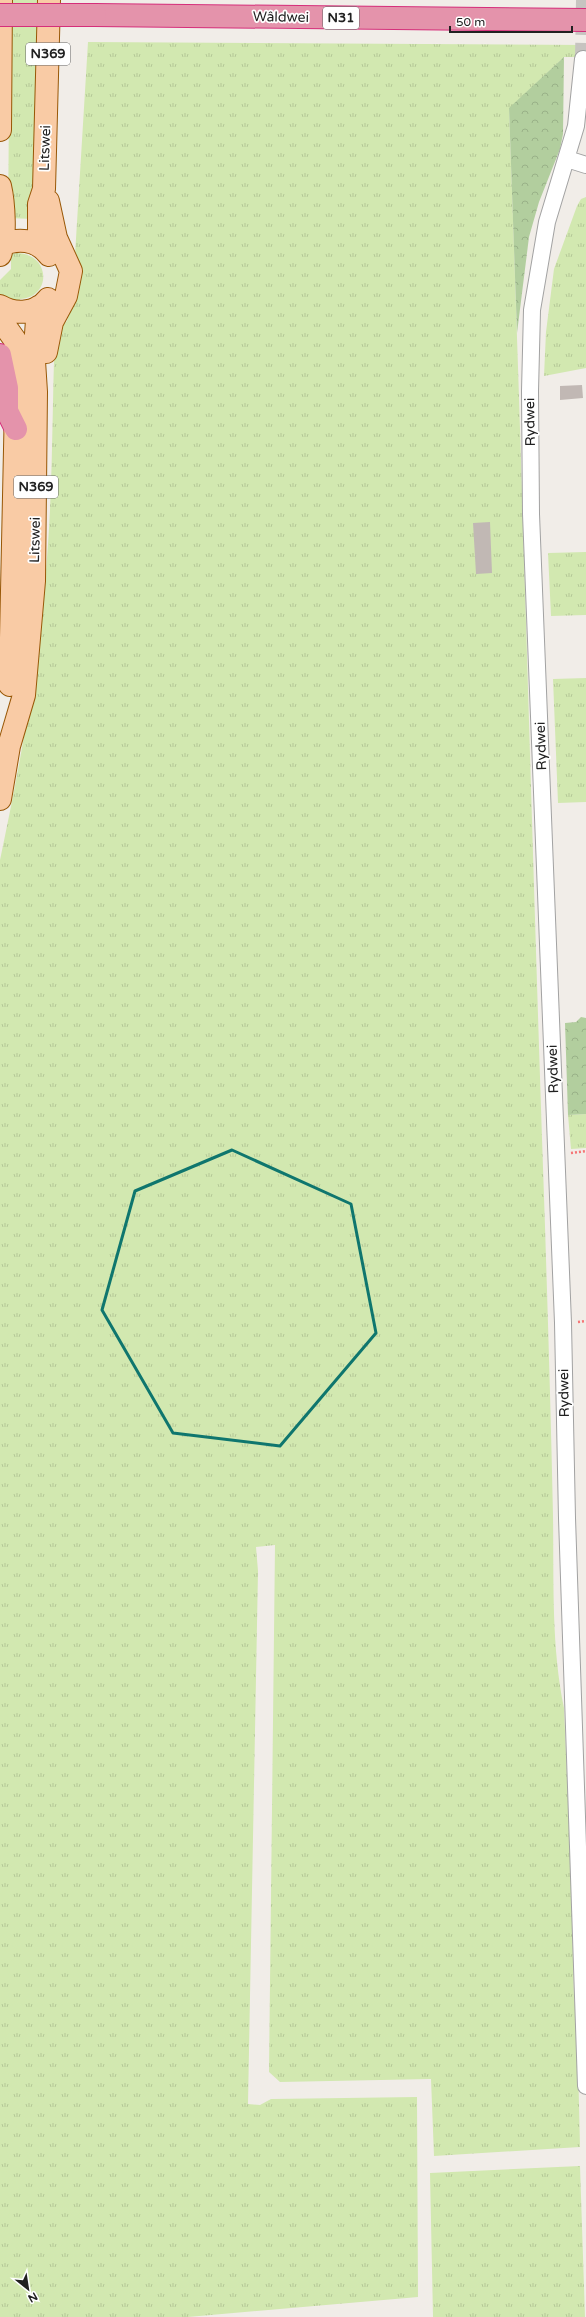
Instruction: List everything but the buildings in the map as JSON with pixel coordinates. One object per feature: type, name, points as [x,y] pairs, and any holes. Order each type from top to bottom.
[{"type":"highway","name":"Wâldwei","points":[[0,25],[95,16],[586,20]]},
{"type":"highway","points":[[0,355],[7,388],[7,411],[16,428]]},
{"type":"main road","points":[[0,130],[0,25],[2,0]]},
{"type":"main road","name":"Litswei","points":[[36,392],[46,355],[52,322],[66,296],[71,271],[68,260],[56,238],[44,189],[49,0]]},
{"type":"main road","points":[[0,186],[3,199],[1,248],[21,240],[39,245],[54,263],[57,278],[51,294],[38,307]]},
{"type":"main road","name":"Litswei","points":[[39,245],[39,204],[44,189]]},
{"type":"main road","name":"Litswei","points":[[0,799],[9,746],[24,695],[34,582],[36,392],[34,361],[38,307]]},
{"type":"main road","name":"N369","points":[[2,317],[12,311],[30,311],[38,307]]},
{"type":"main road","name":"Litswei","points":[[2,317],[15,340],[17,349],[9,746]]},
{"type":"street","name":"Rydwei","points":[[583,59],[576,126],[567,160],[547,222],[532,310],[530,390],[531,514],[563,1323],[567,1518],[586,2086]]},
{"type":"street","points":[[567,160],[586,165]]},
{"type":"highlighted area","points":[[232,1150],[351,1204],[376,1333],[280,1446],[173,1433],[102,1310],[135,1191]]},
{"type":"green space","points":[[10,0],[39,0],[33,219],[8,218]]},
{"type":"green space","points":[[88,42],[586,45],[586,57],[564,57],[509,109],[548,1334],[554,1612],[557,1660],[564,1708],[571,1868],[574,1999],[577,2020],[580,2147],[434,2156],[431,2079],[280,2082],[269,2072],[275,1545],[256,1547],[258,1571],[248,2104],[260,2105],[271,2099],[417,2097],[418,2297],[188,2317],[0,2317],[0,860],[30,703],[41,623],[50,518],[55,332],[67,321],[77,283],[75,255]]},
{"type":"green space","points":[[564,57],[563,134],[560,149],[539,202],[529,237],[517,333],[509,108]]},
{"type":"green space","points":[[586,197],[586,368],[544,376],[546,332],[554,269],[577,206],[581,199]]},
{"type":"green space","points":[[17,253],[28,255],[36,260],[41,267],[43,276],[42,284],[38,291],[30,296],[20,299],[20,302],[10,300],[0,294],[0,280],[11,269],[11,254]]},
{"type":"green space","points":[[586,552],[586,615],[551,616],[548,553]]},
{"type":"green space","points":[[586,678],[586,802],[558,803],[553,679]]},
{"type":"green space","points":[[581,1017],[586,1018],[586,1114],[568,1115],[565,1023],[576,1022]]},
{"type":"green space","points":[[586,1114],[586,1148],[571,1149],[568,1115]]},
{"type":"green space","points":[[580,2166],[585,2317],[433,2317],[430,2173]]},
{"type":"tunnel","points":[[583,59],[584,0]]}]
